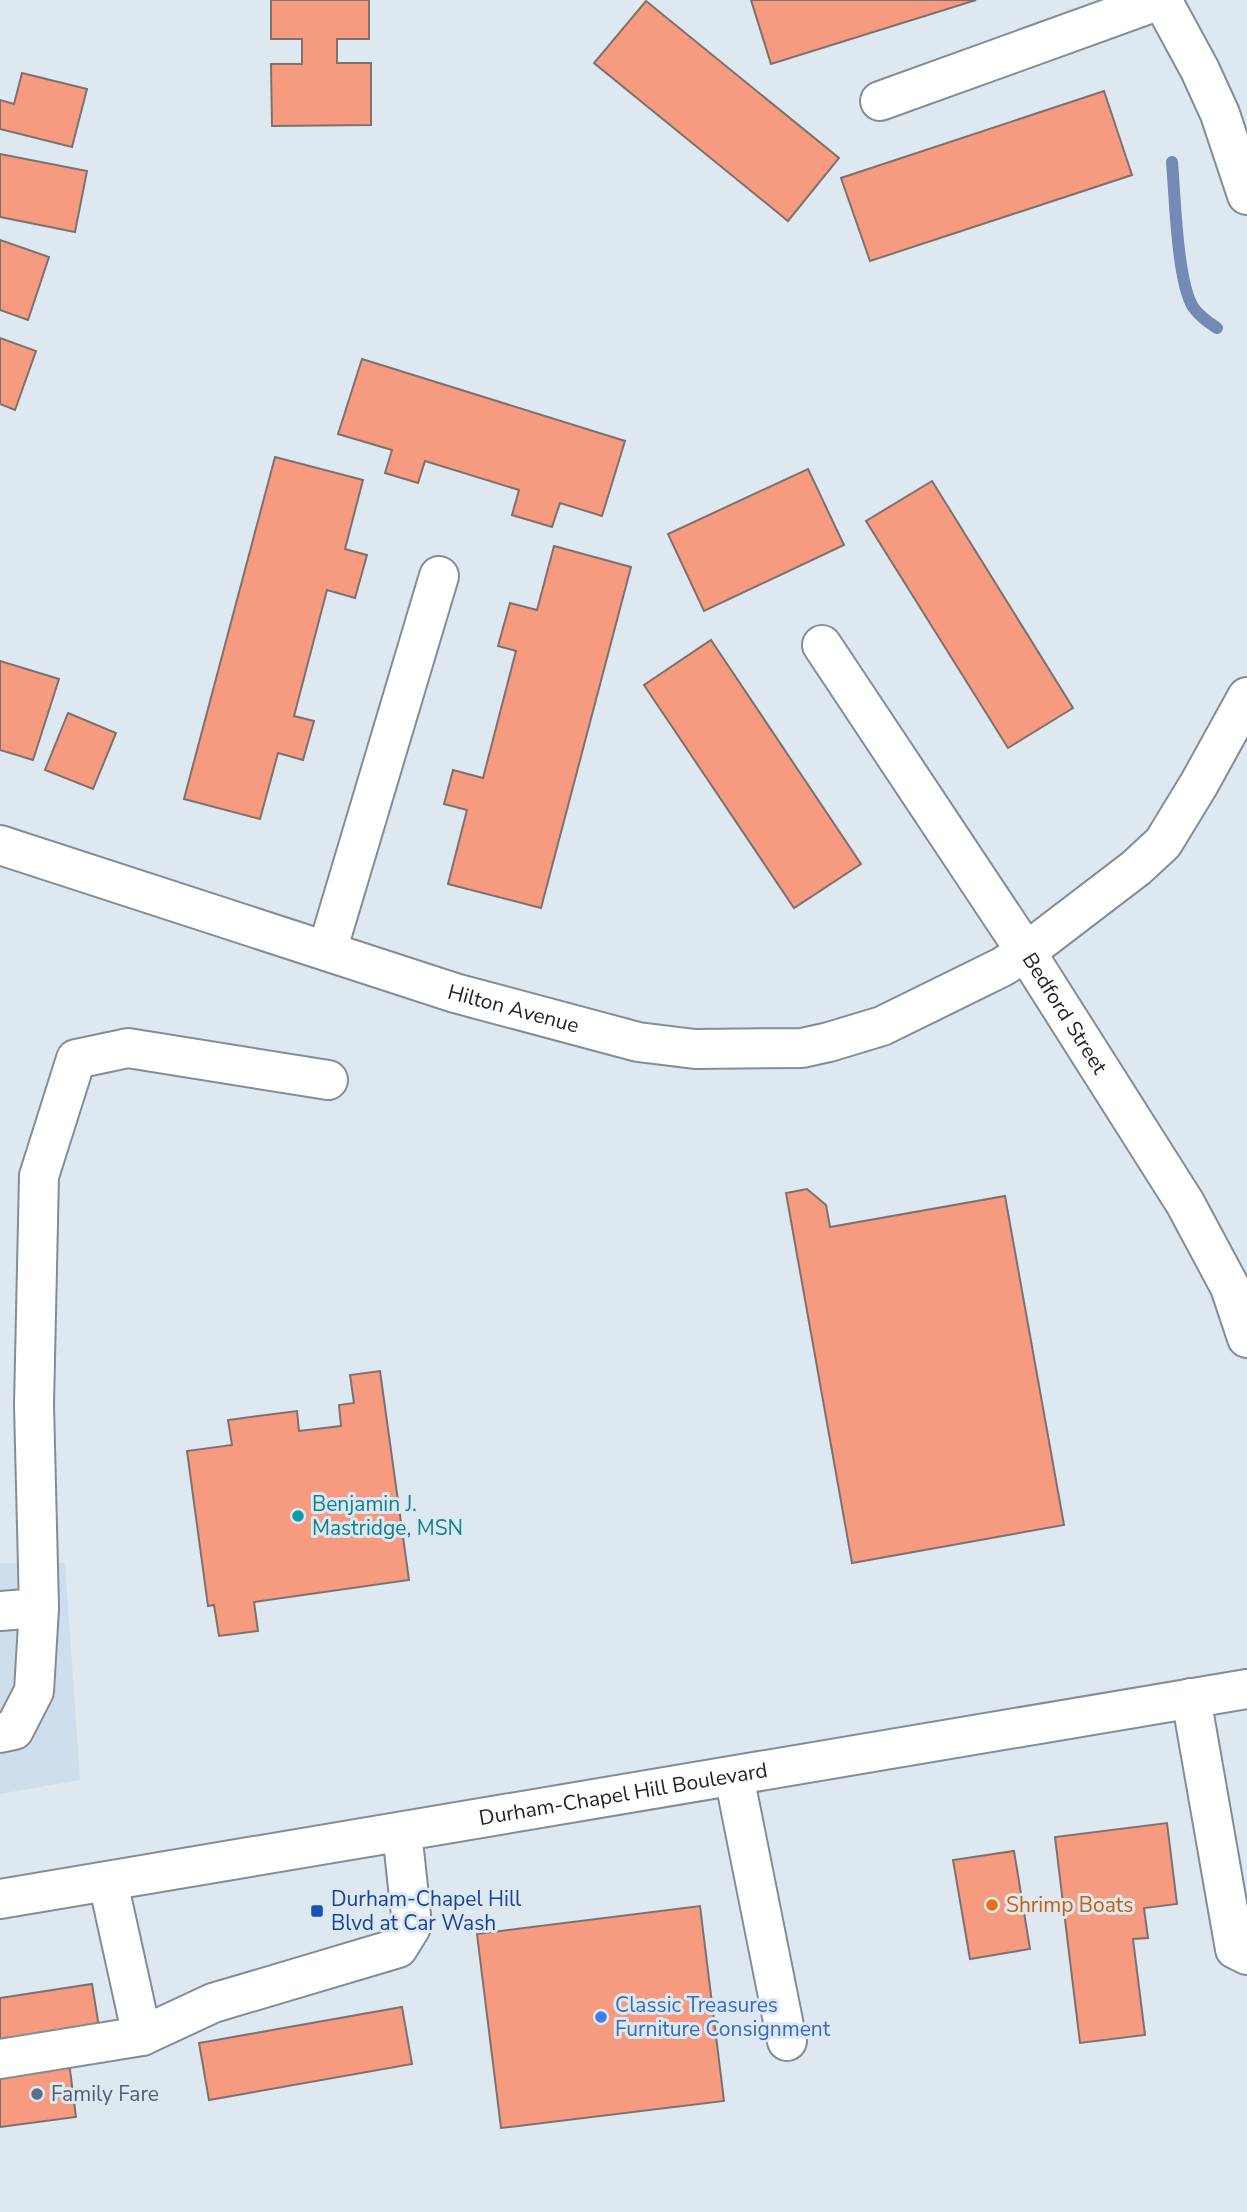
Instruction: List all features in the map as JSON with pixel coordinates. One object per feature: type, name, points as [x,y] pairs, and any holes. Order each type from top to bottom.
[{"type":"street","points":[[880,101],[1161,0],[1200,70],[1220,114],[1247,195]]},
{"type":"street","points":[[327,951],[439,576]]},
{"type":"street","points":[[822,645],[1026,952]]},
{"type":"street","name":"Bedford Street","points":[[1247,697],[1199,785],[1163,843],[1136,869],[1026,952],[1212,1250],[1230,1287],[1247,1338]]},
{"type":"street","name":"Hilton Avenue","points":[[0,845],[455,993],[638,1042],[695,1049],[802,1048],[829,1042],[882,1026],[1002,967],[1026,952]]},
{"type":"street","points":[[0,1733],[14,1730],[34,1691],[39,1608],[34,1405],[39,1176],[76,1059],[128,1048],[328,1080]]},
{"type":"street","points":[[0,1611],[39,1608]]},
{"type":"street","name":"Durham-Chapel Hill Boulevard","points":[[0,1899],[1247,1689]]},
{"type":"street","points":[[1191,1698],[1235,1949],[1247,1955]]},
{"type":"street","points":[[734,1776],[788,2041]]},
{"type":"street","points":[[0,2059],[142,2036],[214,2003],[398,1948],[411,1927],[402,1832]]},
{"type":"street","points":[[108,1882],[142,2036]]},
{"type":"shaded area","points":[[0,1563],[65,1563],[80,1780],[0,1794]]},
{"type":"building","points":[[271,0],[369,0],[369,39],[337,39],[337,63],[371,63],[371,125],[272,126],[271,64],[302,64],[302,39],[271,39]]},
{"type":"building","points":[[751,0],[976,0],[771,64]]},
{"type":"building","points":[[646,1],[839,158],[788,221],[594,63]]},
{"type":"building","points":[[22,73],[87,89],[72,147],[0,129],[0,100],[14,104]]},
{"type":"building","points":[[1104,91],[1132,175],[870,261],[841,178]]},
{"type":"building","points":[[0,154],[87,171],[75,232],[0,217]]},
{"type":"building","points":[[0,240],[49,257],[28,320],[0,310]]},
{"type":"building","points":[[0,338],[36,351],[15,410],[0,404]]},
{"type":"building","points":[[362,359],[625,441],[602,516],[560,503],[552,527],[512,515],[519,490],[425,461],[418,483],[385,473],[392,450],[338,434]]},
{"type":"building","points":[[275,457],[363,480],[345,549],[367,555],[355,598],[327,590],[294,716],[314,721],[303,760],[278,753],[260,819],[184,799]]},
{"type":"building","points":[[808,469],[844,545],[704,611],[668,534]]},
{"type":"building","points":[[932,481],[1073,708],[1008,748],[866,521]]},
{"type":"building","points":[[554,546],[631,567],[541,908],[448,884],[467,810],[444,804],[453,770],[483,778],[516,651],[498,646],[510,603],[537,610]]},
{"type":"building","points":[[711,640],[861,864],[794,908],[644,685]]},
{"type":"building","points":[[0,661],[59,679],[33,760],[0,750]]},
{"type":"building","points":[[68,713],[116,733],[93,789],[45,770]]},
{"type":"building","points":[[807,1189],[826,1205],[830,1227],[1005,1196],[1064,1525],[852,1563],[786,1193]]},
{"type":"building","name":"Benjamin J. Mastridge, MSN","points":[[380,1371],[409,1580],[254,1602],[258,1631],[219,1636],[214,1605],[208,1606],[187,1451],[232,1445],[228,1420],[297,1411],[299,1431],[341,1426],[339,1405],[354,1403],[350,1375]]},
{"type":"building","points":[[1167,1823],[1177,1904],[1144,1908],[1148,1938],[1133,1939],[1145,2035],[1080,2043],[1055,1837]]},
{"type":"building","name":"Shrimp Boats","points":[[1014,1851],[1030,1949],[970,1959],[953,1860]]},
{"type":"building","name":"Classic Treasures Furniture Consignment","points":[[700,1906],[724,2101],[501,2128],[477,1934]]},
{"type":"building","points":[[92,1984],[100,2033],[0,2049],[0,1998]]},
{"type":"building","points":[[402,2007],[412,2064],[209,2100],[199,2043]]},
{"type":"building","name":"Family Fare","points":[[69,2062],[76,2117],[0,2127],[0,2071]]},
{"type":"waterway","points":[[1172,162],[1183,278],[1193,307],[1217,328]]},
{"type":"place","name":"Benjamin J. Mastridge, MSN","points":[[298,1516]]},
{"type":"place","name":"Shrimp Boats","points":[[992,1905]]},
{"type":"place","name":"Durham-Chapel Hill Blvd at Car Wash","points":[[317,1911]]},
{"type":"place","name":"Classic Treasures Furniture Consignment","points":[[601,2017]]},
{"type":"place","name":"Family Fare","points":[[37,2094]]}]
